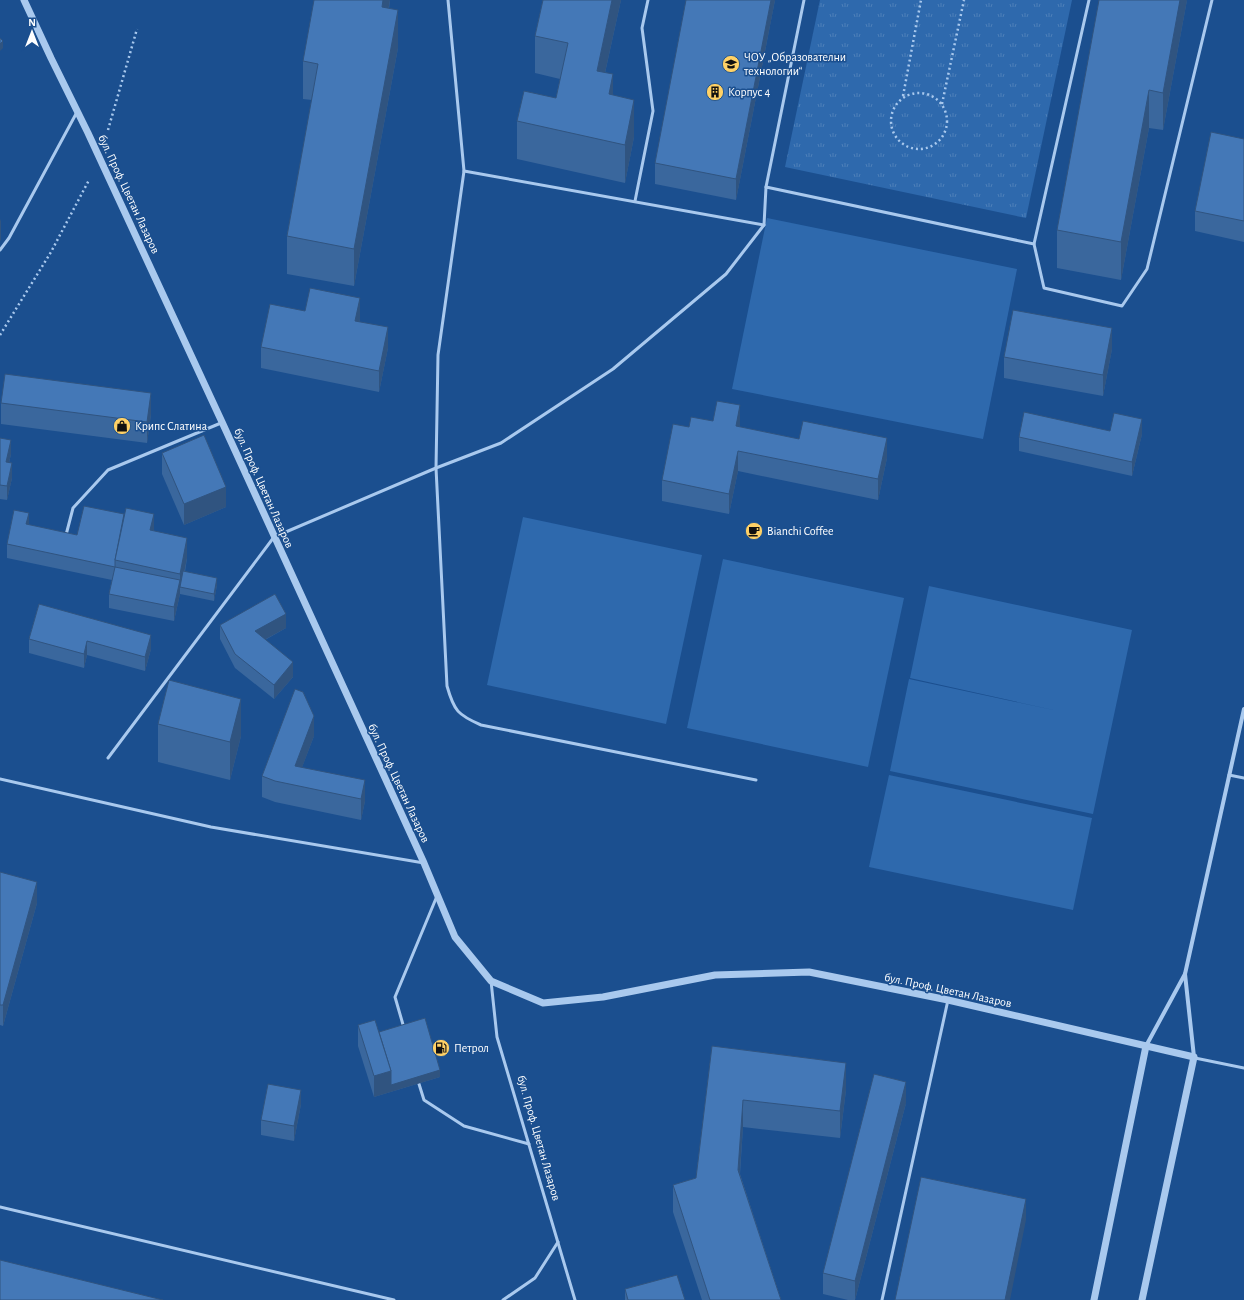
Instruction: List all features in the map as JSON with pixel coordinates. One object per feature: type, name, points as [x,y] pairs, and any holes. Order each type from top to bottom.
[{"type":"street","name":"бул. Проф. Цветан Лазаров","points":[[24,0],[100,158],[222,422],[424,863],[455,937],[490,981],[543,1003],[603,997],[715,975],[809,972],[948,1000],[1194,1057]]},
{"type":"street","points":[[1094,1300],[1146,1046],[1185,974],[1244,709]]},
{"type":"street","points":[[1142,1300],[1194,1057],[1185,974]]},
{"type":"lane","points":[[448,0],[464,170],[438,355],[436,468],[447,686],[452,704],[464,718],[481,725],[756,780]]},
{"type":"lane","points":[[635,201],[653,111],[642,28],[648,0]]},
{"type":"lane","points":[[108,758],[274,537],[436,468],[500,443],[613,369],[726,274],[764,225],[766,187],[804,0]]},
{"type":"lane","points":[[1089,0],[1034,244],[1044,288],[1122,306],[1147,269],[1212,0]]},
{"type":"lane","points":[[0,250],[9,238],[77,111]]},
{"type":"lane","points":[[464,170],[764,225]]},
{"type":"lane","points":[[766,187],[1034,244]]},
{"type":"lane","points":[[66,537],[73,508],[108,470],[222,422]]},
{"type":"lane","points":[[1229,775],[1244,778]]},
{"type":"lane","points":[[0,779],[211,827],[424,863]]},
{"type":"lane","points":[[405,1032],[395,997],[437,895]]},
{"type":"lane","name":"бул. Проф. Цветан Лазаров","points":[[490,981],[497,1037],[575,1300]]},
{"type":"lane","points":[[882,1300],[948,1000]]},
{"type":"lane","points":[[1194,1057],[1244,1068]]},
{"type":"lane","points":[[419,1084],[424,1100],[464,1126],[529,1144]]},
{"type":"lane","points":[[0,1207],[394,1300]]},
{"type":"lane","points":[[503,1300],[535,1278],[558,1242]]},
{"type":"path","points":[[903,97],[921,0]]},
{"type":"path","points":[[942,104],[964,0]]},
{"type":"path","points":[[0,335],[51,252],[100,158],[137,29]]},
{"type":"path","points":[[917,92],[931,95],[942,104],[948,118],[945,133],[935,144],[921,150],[906,147],[895,136],[890,122],[893,108],[903,97],[917,92]]},
{"type":"green space","points":[[820,0],[1072,0],[1026,218],[785,167]]},
{"type":"green space","points":[[767,218],[1017,269],[983,439],[732,389]]},
{"type":"green space","points":[[523,517],[702,555],[666,724],[487,685]]},
{"type":"green space","points":[[723,559],[904,598],[868,767],[687,728]]},
{"type":"green space","points":[[929,586],[1132,630],[1093,814],[890,771],[909,679],[1058,711],[910,678]]},
{"type":"green space","points":[[889,775],[1092,818],[1073,910],[869,867]]},
{"type":"building","points":[[314,0],[383,0],[382,7],[398,10],[354,249],[287,236],[318,64],[303,61]]},
{"type":"building","points":[[543,0],[612,0],[597,71],[613,74],[609,94],[634,100],[625,145],[517,121],[524,91],[556,98],[568,43],[535,36]]},
{"type":"building","name":"Корпус 4","points":[[686,0],[771,0],[736,179],[655,163]]},
{"type":"building","points":[[1099,0],[1180,0],[1163,93],[1149,90],[1121,242],[1057,230]]},
{"type":"building","points":[[1211,132],[1244,139],[1244,221],[1195,211]]},
{"type":"building","points":[[310,288],[360,298],[355,321],[388,327],[379,371],[261,347],[270,304],[305,311]]},
{"type":"building","points":[[1013,310],[1112,328],[1103,375],[1004,357]]},
{"type":"building","points":[[5,374],[151,393],[147,422],[1,403]]},
{"type":"building","points":[[717,401],[740,405],[736,426],[799,439],[803,421],[887,438],[878,479],[738,451],[729,494],[662,480],[673,424],[689,427],[691,417],[713,421]]},
{"type":"building","points":[[1024,412],[1110,431],[1114,413],[1142,419],[1132,462],[1019,437]]},
{"type":"building","points":[[204,435],[226,487],[184,504],[162,453]]},
{"type":"building","points":[[0,438],[11,440],[6,462],[12,463],[7,486],[0,485]]},
{"type":"building","points":[[84,506],[124,514],[115,567],[7,544],[14,510],[29,513],[26,524],[77,535]]},
{"type":"building","points":[[126,508],[154,514],[150,530],[187,538],[180,574],[115,560]]},
{"type":"building","points":[[115,567],[180,580],[174,607],[109,594]]},
{"type":"building","points":[[183,571],[217,578],[214,594],[180,587]]},
{"type":"building","points":[[275,594],[286,614],[255,631],[293,662],[274,685],[235,654],[220,625]]},
{"type":"building","points":[[39,604],[151,635],[145,657],[87,641],[84,654],[29,639]]},
{"type":"building","points":[[169,680],[241,699],[230,742],[158,724]]},
{"type":"building","points":[[295,689],[303,692],[314,716],[295,766],[365,780],[361,799],[275,781],[262,776]]},
{"type":"building","points":[[0,872],[37,882],[3,1005],[0,1005]]},
{"type":"building","points":[[425,1018],[440,1070],[391,1085],[391,1071],[379,1032]]},
{"type":"building","points":[[375,1020],[391,1071],[374,1076],[358,1025]]},
{"type":"building","points":[[712,1046],[846,1063],[840,1111],[743,1100],[738,1170],[781,1300],[710,1300],[673,1185],[696,1178]]},
{"type":"building","points":[[874,1074],[906,1082],[855,1281],[823,1273]]},
{"type":"building","points":[[268,1084],[301,1090],[294,1126],[261,1120]]},
{"type":"building","points":[[921,1177],[1026,1199],[1005,1300],[895,1300]]},
{"type":"building","points":[[0,1260],[163,1300],[0,1300]]},
{"type":"building","points":[[677,1275],[685,1300],[628,1300],[625,1289]]},
{"type":"place","name":"ЧОУ „Образователни технологии“","points":[[731,64]]},
{"type":"place","name":"Корпус 4","points":[[715,92]]},
{"type":"place","name":"Крипс Слатина","points":[[122,426]]},
{"type":"place","name":"Bianchi Coffee","points":[[754,531]]},
{"type":"place","name":"Петрол","points":[[441,1048]]}]
